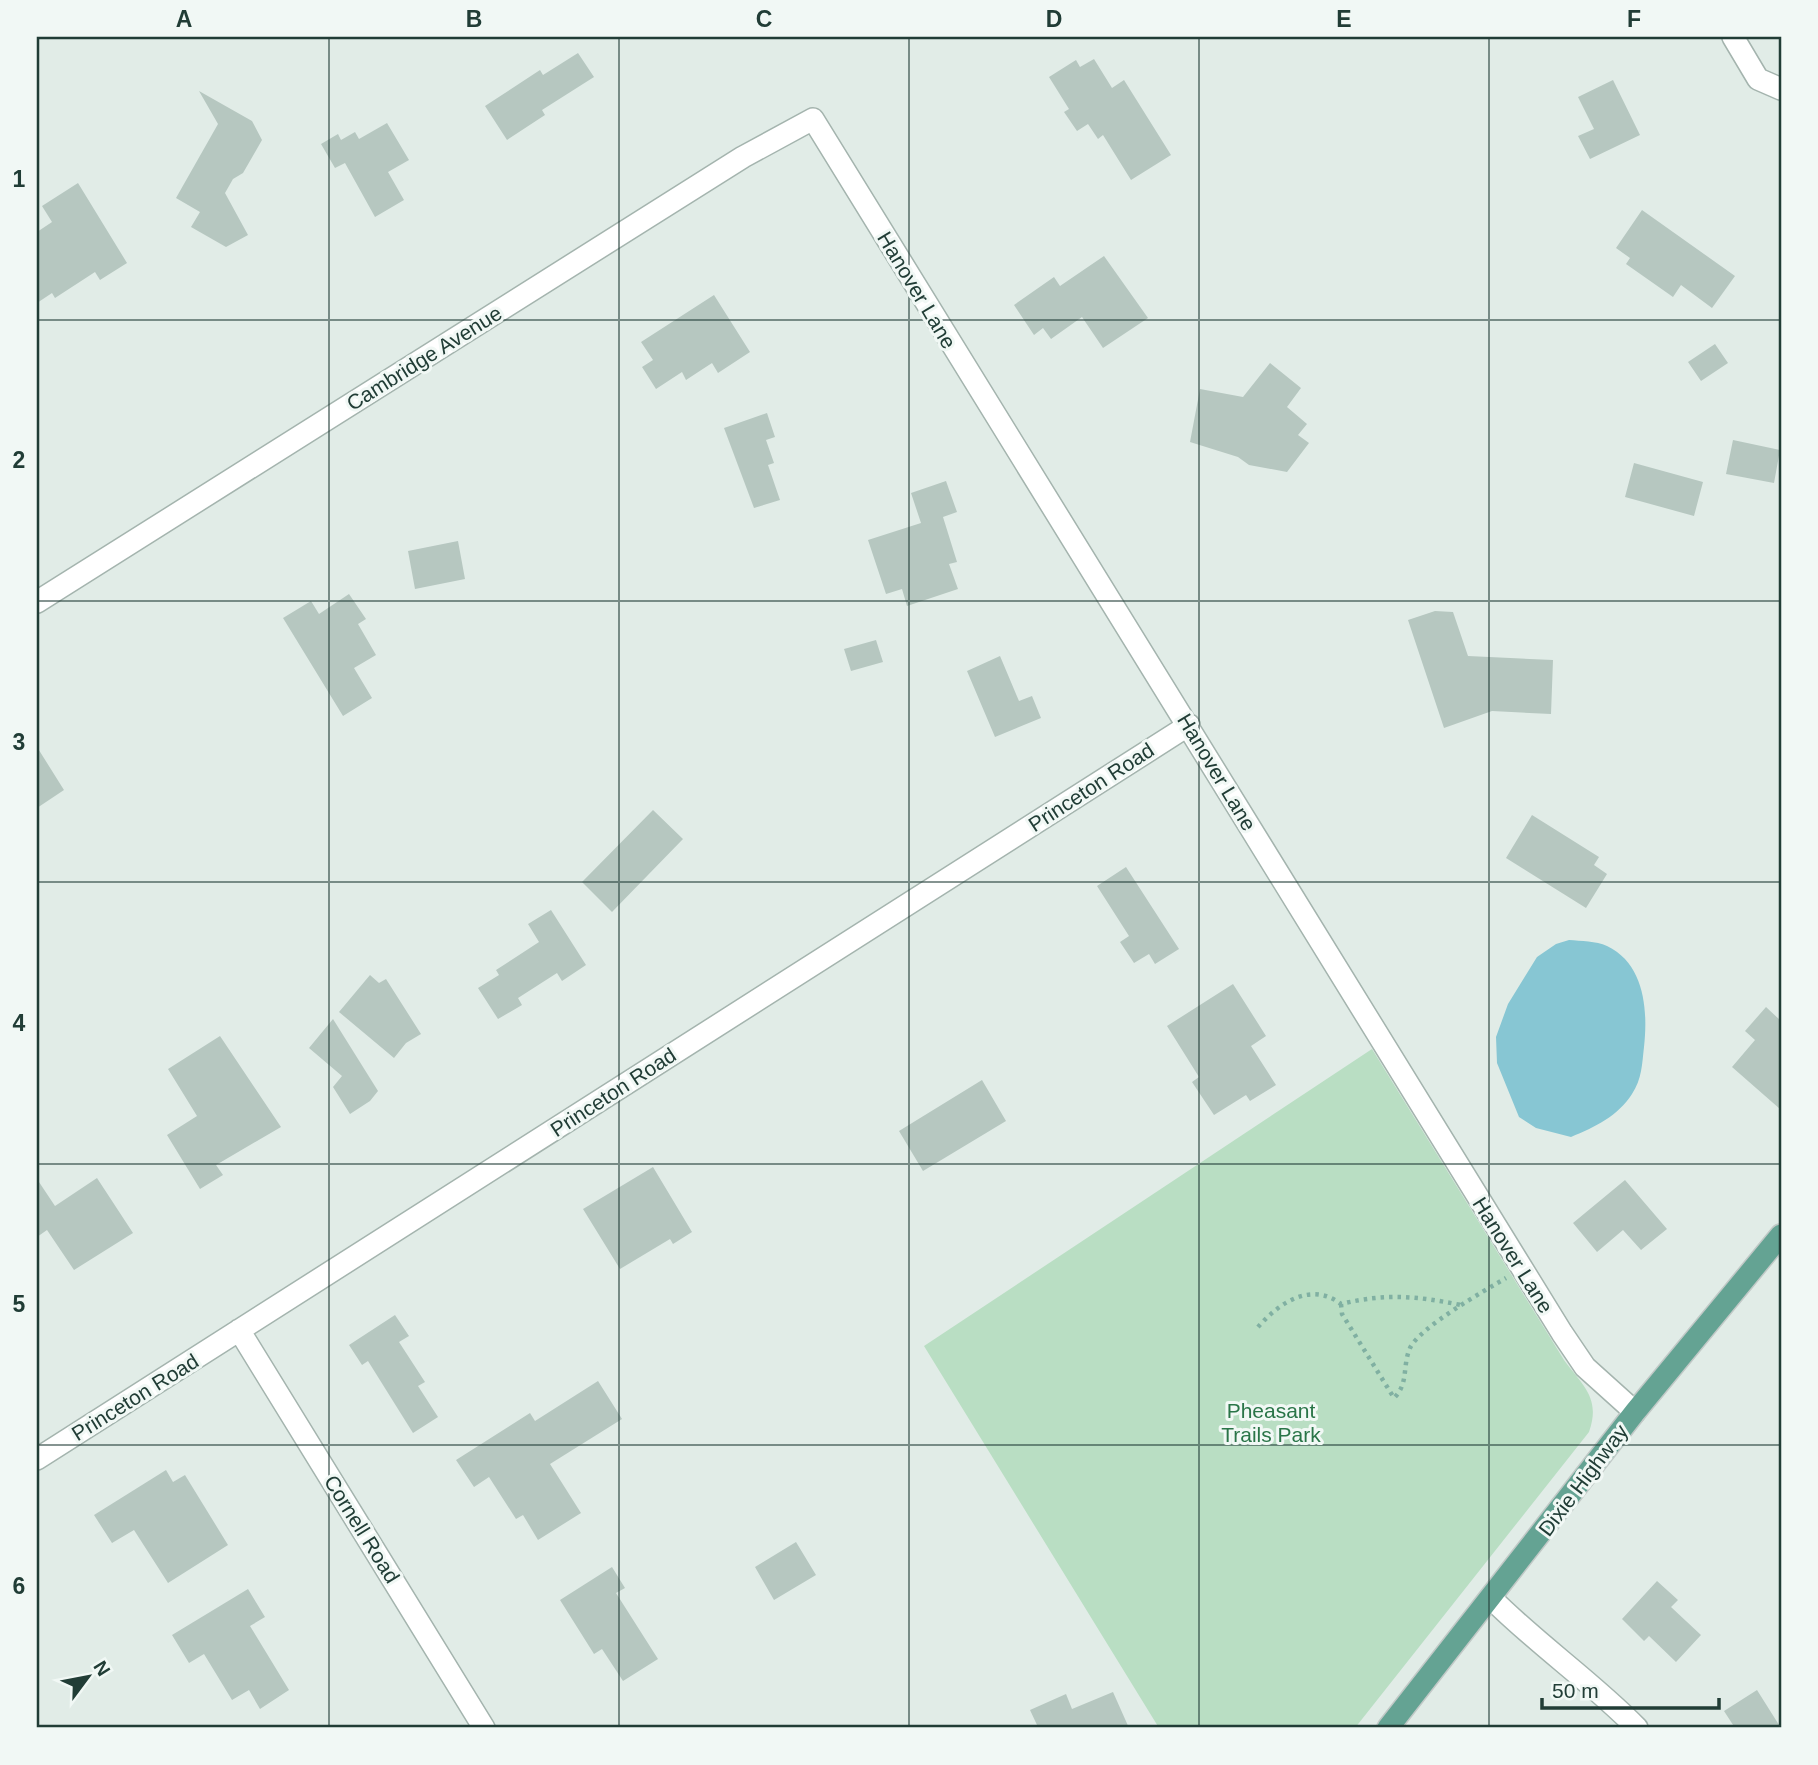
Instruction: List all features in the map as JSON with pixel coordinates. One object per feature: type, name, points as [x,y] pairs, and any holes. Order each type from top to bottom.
[{"type":"main road","name":"Dixie Highway","points":[[1388,1728],[1492,1599],[1635,1412],[1781,1236]]},
{"type":"street","points":[[1734,37],[1758,79],[1781,89]]},
{"type":"street","name":"Cambridge Avenue","points":[[37,602],[720,172],[813,119]]},
{"type":"street","name":"Hanover Lane","points":[[813,119],[928,310],[1188,725],[1522,1269],[1585,1367],[1635,1412]]},
{"type":"street","name":"Princeton Road","points":[[37,1459],[1188,725]]},
{"type":"street","name":"Cornell Road","points":[[239,1330],[484,1728]]},
{"type":"street","points":[[1492,1599],[1528,1635],[1613,1704],[1637,1728]]},
{"type":"path","points":[[1340,1304],[1342,1314],[1394,1398],[1403,1389],[1411,1347],[1418,1338],[1462,1305],[1522,1269]]},
{"type":"path","points":[[1258,1327],[1275,1308],[1297,1297],[1324,1295],[1340,1304],[1369,1297],[1411,1296],[1462,1305]]},
{"type":"green space","name":"Pheasant Trails Park","points":[[1372,1049],[1564,1360],[1588,1393],[1593,1410],[1589,1432],[1355,1728],[1159,1728],[924,1346]]},
{"type":"water","points":[[1569,940],[1603,944],[1620,954],[1636,976],[1645,1019],[1641,1071],[1632,1094],[1613,1115],[1571,1137],[1536,1128],[1519,1117],[1497,1063],[1496,1037],[1508,1004],[1537,957],[1556,944]]},
{"type":"building","points":[[578,53],[594,77],[542,110],[545,115],[507,140],[485,106],[540,70],[543,75]]},
{"type":"building","points":[[1094,59],[1112,88],[1124,80],[1171,155],[1131,180],[1103,135],[1098,139],[1088,124],[1077,131],[1064,112],[1069,109],[1049,77],[1076,60],[1080,67]]},
{"type":"building","points":[[1613,80],[1640,135],[1590,159],[1578,136],[1594,129],[1578,97]]},
{"type":"building","points":[[199,91],[252,121],[262,140],[243,173],[233,179],[225,193],[248,235],[226,247],[191,227],[200,212],[176,198],[218,124]]},
{"type":"building","points":[[387,123],[409,160],[388,172],[404,200],[375,217],[345,163],[335,168],[321,144],[338,134],[341,140],[355,132],[359,139]]},
{"type":"building","points":[[78,183],[127,263],[100,280],[95,272],[55,298],[52,293],[37,303],[37,232],[52,222],[42,206]]},
{"type":"building","points":[[1642,210],[1735,276],[1712,308],[1681,285],[1673,297],[1626,264],[1630,258],[1616,248]]},
{"type":"building","points":[[1104,256],[1148,318],[1103,348],[1082,317],[1051,339],[1043,328],[1034,335],[1014,305],[1054,277],[1060,286]]},
{"type":"building","points":[[714,295],[750,352],[718,373],[712,363],[686,380],[682,372],[656,389],[642,367],[653,360],[641,342]]},
{"type":"building","points":[[1715,344],[1728,363],[1701,381],[1688,362]]},
{"type":"building","points":[[1270,363],[1301,388],[1287,407],[1307,424],[1298,435],[1309,443],[1287,472],[1249,465],[1238,457],[1190,442],[1200,389],[1243,397]]},
{"type":"building","points":[[767,413],[775,437],[766,440],[774,463],[768,465],[780,500],[754,508],[724,428]]},
{"type":"building","points":[[1733,440],[1780,450],[1774,483],[1726,474]]},
{"type":"building","points":[[1634,463],[1703,482],[1694,516],[1625,497]]},
{"type":"building","points":[[946,481],[957,512],[943,517],[957,562],[949,564],[958,589],[907,606],[902,589],[886,594],[868,540],[921,523],[911,493]]},
{"type":"building","points":[[458,541],[465,579],[415,589],[408,551]]},
{"type":"building","points":[[349,594],[366,619],[358,624],[376,655],[354,668],[372,698],[343,716],[283,618],[311,601],[319,614]]},
{"type":"building","points":[[1435,611],[1453,612],[1468,656],[1553,660],[1551,714],[1492,711],[1444,728],[1408,620]]},
{"type":"building","points":[[876,640],[883,662],[851,671],[844,649]]},
{"type":"building","points":[[1000,656],[1019,701],[1032,696],[1041,718],[995,737],[967,671]]},
{"type":"building","points":[[37,747],[64,790],[37,808]]},
{"type":"building","points":[[653,810],[683,839],[612,912],[582,882]]},
{"type":"building","points":[[1532,815],[1599,857],[1594,865],[1607,874],[1586,908],[1506,858]]},
{"type":"building","points":[[1126,867],[1179,949],[1155,964],[1149,954],[1134,963],[1120,942],[1129,936],[1097,886]]},
{"type":"building","points":[[551,910],[586,965],[562,981],[557,973],[518,998],[522,1005],[498,1019],[478,988],[499,975],[496,970],[539,942],[528,924]]},
{"type":"building","points":[[370,975],[379,983],[386,979],[421,1034],[406,1043],[394,1058],[339,1012]]},
{"type":"building","points":[[1233,984],[1266,1036],[1251,1046],[1276,1085],[1250,1101],[1246,1095],[1214,1115],[1192,1082],[1199,1077],[1167,1026]]},
{"type":"building","points":[[1766,1007],[1781,1021],[1781,1110],[1732,1067],[1755,1040],[1745,1031]]},
{"type":"building","points":[[333,1019],[378,1091],[370,1101],[350,1114],[333,1087],[342,1076],[309,1048]]},
{"type":"building","points":[[220,1036],[281,1127],[216,1165],[223,1175],[200,1189],[167,1135],[197,1116],[168,1069]]},
{"type":"building","points":[[982,1080],[1006,1121],[923,1171],[899,1131]]},
{"type":"building","points":[[653,1167],[692,1232],[673,1244],[670,1239],[620,1269],[583,1209]]},
{"type":"building","points":[[97,1178],[133,1233],[74,1270],[47,1230],[37,1237],[37,1179],[55,1206]]},
{"type":"building","points":[[1625,1180],[1667,1229],[1641,1250],[1623,1230],[1597,1252],[1573,1223]]},
{"type":"building","points":[[395,1315],[409,1336],[399,1342],[425,1382],[418,1386],[438,1417],[413,1433],[368,1361],[362,1365],[349,1345]]},
{"type":"building","points":[[598,1381],[622,1419],[550,1464],[581,1513],[538,1540],[523,1515],[516,1519],[489,1477],[474,1487],[456,1460],[530,1413],[535,1421]]},
{"type":"building","points":[[166,1470],[173,1482],[185,1475],[228,1545],[168,1583],[134,1530],[112,1543],[94,1515]]},
{"type":"building","points":[[796,1542],[816,1575],[774,1600],[755,1567]]},
{"type":"building","points":[[612,1567],[625,1588],[616,1593],[658,1659],[623,1681],[602,1649],[594,1654],[560,1600]]},
{"type":"building","points":[[1657,1581],[1678,1600],[1671,1607],[1701,1635],[1676,1662],[1649,1636],[1644,1641],[1622,1619]]},
{"type":"building","points":[[248,1589],[265,1617],[250,1626],[289,1690],[260,1709],[249,1690],[232,1700],[204,1654],[189,1663],[172,1635]]},
{"type":"building","points":[[1757,1690],[1781,1728],[1735,1728],[1724,1711]]},
{"type":"building","points":[[1113,1692],[1129,1728],[1029,1728],[1037,1725],[1030,1710],[1066,1694],[1072,1709]]}]
